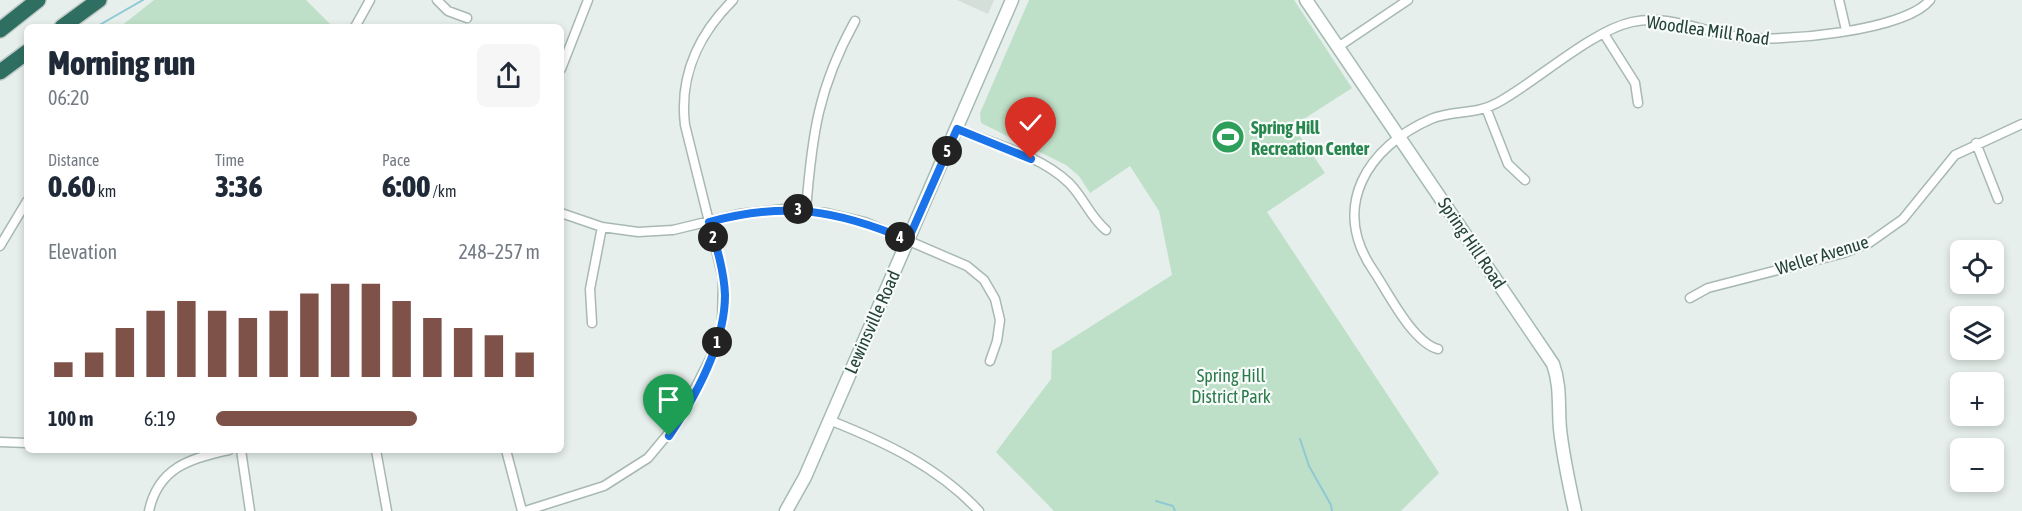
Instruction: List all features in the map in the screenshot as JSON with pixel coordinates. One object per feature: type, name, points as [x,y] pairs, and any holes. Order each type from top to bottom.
[{"type":"highway","points":[[0,30],[38,0]]},
{"type":"highway","points":[[66,24],[99,0]]},
{"type":"highway","points":[[0,71],[24,54]]},
{"type":"main road","name":"Lewinsville Road","points":[[786,511],[802,483],[1012,0]]},
{"type":"main road","name":"Spring Hill Road","points":[[1305,0],[1553,364],[1559,384],[1560,429],[1575,511]]},
{"type":"street","points":[[357,24],[370,0]]},
{"type":"street","points":[[437,0],[455,15],[467,18]]},
{"type":"street","points":[[564,61],[588,0]]},
{"type":"street","points":[[507,453],[524,511],[619,478],[648,458],[678,422],[712,355],[722,325],[723,278],[685,125],[685,85],[699,43],[715,19],[733,0]]},
{"type":"street","points":[[1338,48],[1408,0]]},
{"type":"street","points":[[1839,0],[1846,30]]},
{"type":"street","name":"Woodlea Mill Road","points":[[1438,349],[1419,339],[1367,262],[1355,233],[1353,211],[1362,178],[1376,158],[1401,138],[1432,118],[1486,108],[1604,34],[1620,26],[1643,20],[1668,21],[1758,39],[1797,39],[1846,30],[1905,15],[1923,7],[1930,0]]},
{"type":"street","points":[[806,210],[811,147],[819,103],[834,63],[855,21]]},
{"type":"street","points":[[1604,34],[1635,83],[1638,103]]},
{"type":"street","points":[[1486,108],[1508,164],[1525,180]]},
{"type":"street","name":"Weller Avenue","points":[[1690,298],[1708,288],[1869,243],[1903,219],[1947,162],[1976,143],[2022,124]]},
{"type":"street","points":[[957,129],[1031,159],[1058,174],[1074,189],[1091,216],[1106,230]]},
{"type":"street","points":[[1976,143],[1998,199]]},
{"type":"street","points":[[564,214],[602,227],[656,231],[765,210],[806,210],[855,219],[967,266],[991,289],[1000,320],[997,341],[990,361]]},
{"type":"street","points":[[0,246],[24,214]]},
{"type":"street","points":[[592,323],[590,290],[602,227]]},
{"type":"street","points":[[829,420],[878,440],[923,465],[957,489],[979,511]]},
{"type":"street","points":[[0,442],[24,443]]},
{"type":"street","points":[[149,511],[157,488],[171,471],[189,459],[216,453]]},
{"type":"street","points":[[241,453],[250,511]]},
{"type":"street","points":[[377,453],[387,511]]},
{"type":"shaded area","points":[[957,0],[994,0],[988,14]]},
{"type":"green space","points":[[154,0],[306,0],[330,24],[124,24]]},
{"type":"green space","name":"Spring Hill District Park","points":[[1029,0],[1294,0],[1352,88],[1293,126],[1325,173],[1267,212],[1439,473],[1401,511],[1054,511],[996,452],[1051,379],[1052,351],[1172,275],[1159,211],[1130,166],[1090,193],[1079,176],[1066,165],[981,123],[980,113]]},
{"type":"waterway","points":[[101,24],[143,0]]},
{"type":"waterway","points":[[1300,439],[1309,466],[1331,505],[1332,511]]},
{"type":"waterway","points":[[1156,501],[1173,506],[1175,511]]},
{"type":"place","name":"Spring Hill Recreation Center","points":[[1228,137]]},
{"type":"route","points":[[669,436],[685,410],[712,355],[722,325],[725,293],[709,222],[765,210],[806,210],[865,222],[908,240],[957,129],[1031,159]]}]
